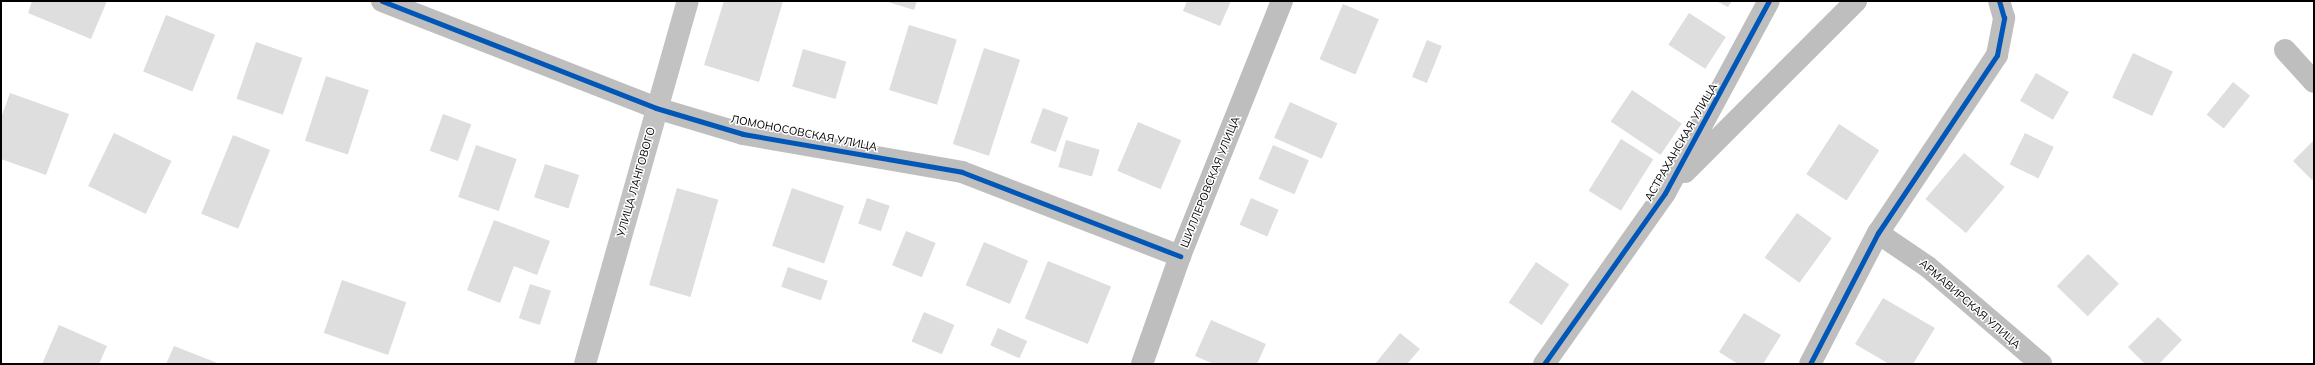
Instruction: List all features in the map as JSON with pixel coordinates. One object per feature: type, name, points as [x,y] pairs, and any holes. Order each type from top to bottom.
[{"type":"street","name":"ЛОМОНОСОВСКАЯ УЛИЦА","points":[[382,1],[656,108],[743,134],[962,172],[1180,256]]},
{"type":"street","name":"УЛИЦА ЛАНГОВОГО","points":[[585,364],[656,108],[688,1]]},
{"type":"street","name":"ШИЛЛЕРОВСКАЯ УЛИЦА","points":[[1142,364],[1180,256],[1282,1]]},
{"type":"street","name":"АСТРАХАНСКАЯ УЛИЦА","points":[[1544,364],[1665,193],[1769,1]]},
{"type":"street","points":[[1665,193],[1856,1]]},
{"type":"street","points":[[1810,364],[1878,233],[1997,55],[2004,18],[1999,1]]},
{"type":"street","points":[[2285,50],[2314,82]]},
{"type":"street","name":"АРМАВИРСКАЯ УЛИЦА","points":[[1878,233],[1928,267],[2041,364]]},
{"type":"building","points":[[32,1],[107,1],[91,39],[28,13]]},
{"type":"building","points":[[724,1],[783,1],[759,82],[704,65]]},
{"type":"building","points":[[885,1],[917,1],[914,10]]},
{"type":"building","points":[[1187,1],[1231,1],[1220,26],[1183,11]]},
{"type":"building","points":[[1716,1],[1732,1],[1728,7]]},
{"type":"building","points":[[1343,4],[1379,19],[1355,74],[1320,59]]},
{"type":"building","points":[[1689,13],[1726,37],[1705,69],[1668,45]]},
{"type":"building","points":[[166,15],[215,35],[192,91],[143,72]]},
{"type":"building","points":[[909,25],[957,40],[937,105],[889,90]]},
{"type":"building","points":[[1427,40],[1442,46],[1427,83],[1412,77]]},
{"type":"building","points":[[256,42],[302,58],[283,115],[236,99]]},
{"type":"building","points":[[984,48],[1020,60],[989,156],[953,144]]},
{"type":"building","points":[[803,49],[846,61],[836,99],[792,86]]},
{"type":"building","points":[[2133,53],[2173,72],[2152,116],[2112,97]]},
{"type":"building","points":[[2036,73],[2069,92],[2053,120],[2020,101]]},
{"type":"building","points":[[326,76],[369,90],[348,155],[305,141]]},
{"type":"building","points":[[2233,82],[2250,96],[2224,128],[2207,115]]},
{"type":"building","points":[[1632,90],[1682,124],[1660,155],[1611,122]]},
{"type":"building","points":[[10,93],[69,114],[46,175],[1,159],[1,118]]},
{"type":"building","points":[[1290,102],[1338,123],[1322,159],[1274,138]]},
{"type":"building","points":[[1043,108],[1068,117],[1056,152],[1030,143]]},
{"type":"building","points":[[443,114],[471,124],[458,161],[430,151]]},
{"type":"building","points":[[1138,122],[1181,140],[1161,189],[1117,171]]},
{"type":"building","points":[[1839,124],[1879,150],[1847,200],[1806,174]]},
{"type":"building","points":[[114,133],[172,161],[146,214],[88,186]]},
{"type":"building","points":[[2025,133],[2054,147],[2038,178],[2010,164]]},
{"type":"building","points":[[233,135],[270,150],[238,229],[201,214]]},
{"type":"building","points":[[1621,139],[1653,159],[1621,211],[1589,191]]},
{"type":"building","points":[[1066,140],[1100,150],[1092,177],[1058,167]]},
{"type":"building","points":[[2314,140],[2314,178],[2312,180],[2293,161]]},
{"type":"building","points":[[476,145],[517,159],[499,211],[458,197]]},
{"type":"building","points":[[1273,145],[1309,160],[1294,194],[1259,179]]},
{"type":"building","points":[[1964,153],[2005,187],[1966,233],[1925,199]]},
{"type":"building","points":[[545,164],[579,175],[568,208],[534,197]]},
{"type":"building","points":[[677,188],[718,200],[690,297],[649,285]]},
{"type":"building","points":[[792,188],[844,206],[824,264],[772,246]]},
{"type":"building","points":[[867,198],[890,206],[881,231],[858,224]]},
{"type":"building","points":[[1251,198],[1279,210],[1267,236],[1240,225]]},
{"type":"building","points":[[1797,213],[1832,238],[1799,283],[1765,257]]},
{"type":"building","points":[[494,220],[550,241],[537,275],[514,266],[500,303],[467,290]]},
{"type":"building","points":[[906,231],[936,243],[922,277],[892,265]]},
{"type":"building","points":[[984,242],[1028,261],[1010,304],[966,285]]},
{"type":"building","points":[[2088,254],[2119,284],[2088,316],[2057,286]]},
{"type":"building","points":[[1048,261],[1111,286],[1088,344],[1025,318]]},
{"type":"building","points":[[1536,262],[1569,284],[1542,325],[1509,303]]},
{"type":"building","points":[[788,267],[828,281],[821,301],[781,287]]},
{"type":"building","points":[[342,280],[406,302],[388,355],[324,333]]},
{"type":"building","points":[[530,284],[551,291],[540,325],[519,318]]},
{"type":"building","points":[[1883,298],[1935,328],[1913,364],[1889,364],[1855,344]]},
{"type":"building","points":[[924,312],[954,325],[942,354],[911,341]]},
{"type":"building","points":[[1744,313],[1781,335],[1763,364],[1738,364],[1719,352]]},
{"type":"building","points":[[2158,317],[2182,340],[2159,364],[2145,364],[2128,347]]},
{"type":"building","points":[[1211,320],[1266,344],[1257,364],[1214,364],[1195,356]]},
{"type":"building","points":[[59,325],[107,346],[99,364],[42,364]]},
{"type":"building","points":[[998,328],[1027,341],[1020,358],[990,345]]},
{"type":"building","points":[[1400,333],[1420,349],[1407,364],[1375,364]]},
{"type":"building","points":[[174,346],[220,364],[166,364]]},
{"type":"cycle path","points":[[382,1],[656,108],[743,134],[962,172],[1180,256]]},
{"type":"cycle path","points":[[1544,364],[1665,193],[1769,1]]},
{"type":"cycle path","points":[[1810,364],[1878,233],[1997,55],[2004,18],[1999,1]]}]
